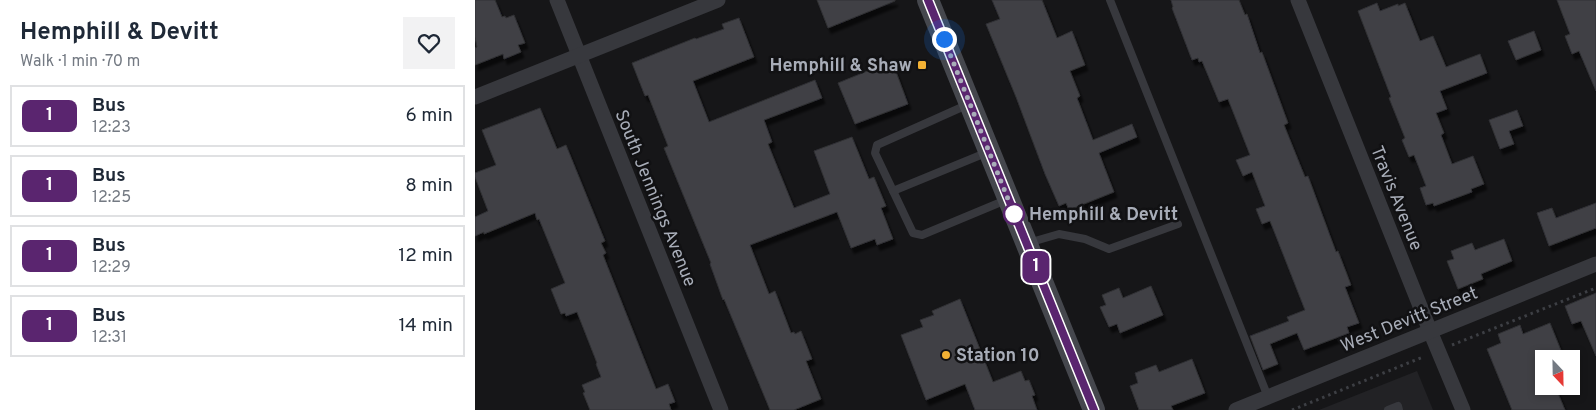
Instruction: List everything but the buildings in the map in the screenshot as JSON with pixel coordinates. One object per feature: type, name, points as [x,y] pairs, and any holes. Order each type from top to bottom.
[{"type":"main road","points":[[928,0],[1094,410]]},
{"type":"street","name":"South Jennings Avenue","points":[[557,0],[721,410]]},
{"type":"street","points":[[475,98],[718,0]]},
{"type":"street","name":"Travis Avenue","points":[[1298,0],[1429,331],[1463,410]]},
{"type":"street","name":"West Devitt Street","points":[[1236,410],[1596,264]]},
{"type":"lane","points":[[1111,0],[1268,397]]},
{"type":"lane","points":[[970,104],[877,145],[875,153],[913,233],[922,235],[1008,199]]},
{"type":"lane","points":[[893,190],[989,152]]},
{"type":"lane","points":[[1026,244],[1059,234],[1085,239],[1109,249],[1178,224]]},
{"type":"lane","points":[[1388,410],[1398,406],[1399,410]]},
{"type":"shaded area","points":[[1417,371],[1433,410],[1319,410]]},
{"type":"bus line","name":"1","points":[[928,0],[1094,410]]},
{"type":"place","name":"Hemphill & Shaw","points":[[922,65]]},
{"type":"place","name":"Hemphill & Devitt","points":[[1014,214]]},
{"type":"place","name":"Station 10","points":[[946,355]]},
{"type":"route","points":[[944,39],[1014,214]]}]
